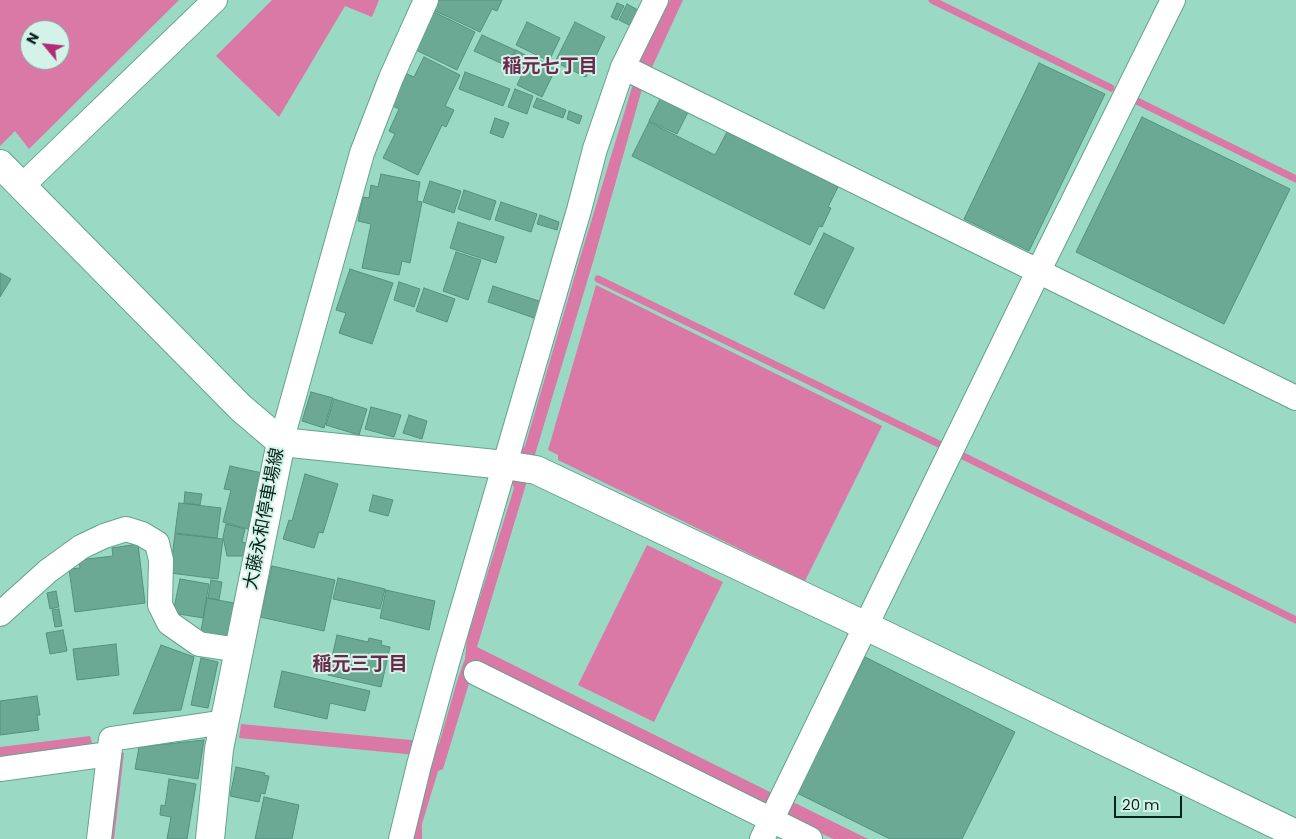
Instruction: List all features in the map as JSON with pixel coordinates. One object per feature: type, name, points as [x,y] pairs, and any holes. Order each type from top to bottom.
[{"type":"street","points":[[22,186],[215,0]]},
{"type":"street","points":[[426,0],[391,78],[362,153],[342,231],[281,442],[517,467],[866,626],[1296,834]]},
{"type":"street","points":[[401,839],[427,736],[517,467],[595,149],[634,72],[656,0]]},
{"type":"street","points":[[773,817],[1038,272],[1173,0]]},
{"type":"street","points":[[634,72],[1296,398]]},
{"type":"street","name":"大藤永和停車場線","points":[[0,164],[242,408],[281,442],[220,749],[210,839]]},
{"type":"street","points":[[0,614],[48,571],[81,547],[104,536],[126,529],[142,534],[157,543],[161,560],[160,605],[169,623],[199,644],[239,650]]},
{"type":"street","points":[[476,673],[773,817],[810,839]]},
{"type":"street","points":[[98,839],[111,738],[225,722]]},
{"type":"street","points":[[0,769],[109,754]]},
{"type":"shaded area","points":[[0,0],[179,0],[29,149],[15,131],[0,146]]},
{"type":"shaded area","points":[[272,0],[379,0],[372,17],[345,6],[279,117],[216,56]]},
{"type":"shaded area","points":[[670,0],[683,0],[642,89],[593,262],[477,647],[868,839],[833,839],[783,815],[470,680],[443,769],[438,771],[422,824],[422,839],[413,839],[428,776],[434,760],[427,756],[239,738],[241,724],[439,744],[465,659],[467,639],[514,488],[510,477],[518,453],[525,446],[640,61]]},
{"type":"shaded area","points":[[596,285],[882,426],[805,581],[558,460],[558,455],[548,450]]},
{"type":"shaded area","points":[[647,545],[723,582],[654,722],[578,685]]},
{"type":"shaded area","points":[[90,736],[93,746],[0,759],[0,747]]},
{"type":"shaded area","points":[[119,752],[124,753],[114,839],[106,839]]},
{"type":"building","points":[[435,0],[502,0],[497,11],[492,9],[480,32],[431,9]]},
{"type":"building","points":[[617,3],[624,6],[617,20],[611,17]]},
{"type":"building","points":[[627,4],[638,10],[631,26],[619,20]]},
{"type":"building","points":[[434,12],[475,32],[457,70],[416,50]]},
{"type":"building","points":[[527,22],[560,38],[549,61],[516,45]]},
{"type":"building","points":[[575,22],[605,37],[586,77],[555,62]]},
{"type":"building","points":[[482,35],[515,50],[507,66],[474,51]]},
{"type":"building","points":[[516,50],[529,57],[521,72],[508,66]]},
{"type":"building","points":[[531,56],[556,68],[542,97],[517,85]]},
{"type":"building","points":[[424,57],[460,75],[445,106],[454,110],[446,127],[442,125],[418,175],[383,158],[395,134],[389,131],[399,109],[391,105],[407,74],[414,77]]},
{"type":"building","points":[[1039,63],[1105,94],[1029,251],[964,219]]},
{"type":"building","points":[[465,72],[510,89],[503,106],[459,89]]},
{"type":"building","points":[[515,89],[533,96],[527,114],[508,107]]},
{"type":"building","points":[[537,98],[566,110],[563,118],[533,107]]},
{"type":"building","points":[[660,99],[688,112],[677,134],[649,121]]},
{"type":"building","points":[[569,111],[582,116],[579,124],[567,119]]},
{"type":"building","points":[[1142,117],[1290,189],[1224,324],[1076,252]]},
{"type":"building","points":[[495,118],[509,123],[503,138],[490,133]]},
{"type":"building","points":[[649,122],[715,155],[727,132],[838,187],[828,207],[831,208],[822,227],[819,226],[810,245],[632,156]]},
{"type":"building","points":[[381,174],[420,182],[417,201],[422,202],[410,263],[402,261],[399,275],[362,268],[371,224],[358,221],[363,197],[369,198],[371,185],[378,187]]},
{"type":"building","points":[[430,181],[461,191],[454,213],[423,202]]},
{"type":"building","points":[[464,190],[496,201],[490,220],[458,209]]},
{"type":"building","points":[[501,202],[537,214],[531,232],[495,220]]},
{"type":"building","points":[[540,215],[559,222],[557,230],[537,224]]},
{"type":"building","points":[[458,222],[504,237],[496,263],[450,248]]},
{"type":"building","points":[[824,233],[854,248],[824,309],[794,294]]},
{"type":"building","points":[[456,252],[481,260],[468,300],[443,291]]},
{"type":"building","points":[[350,269],[393,283],[372,344],[339,333],[346,313],[336,310]]},
{"type":"building","points":[[0,273],[11,279],[0,297]]},
{"type":"building","points":[[399,282],[420,289],[414,307],[394,300]]},
{"type":"building","points":[[493,286],[542,302],[537,319],[488,302]]},
{"type":"building","points":[[424,288],[455,299],[447,322],[416,311]]},
{"type":"building","points":[[311,392],[333,398],[324,428],[302,421]]},
{"type":"building","points":[[334,399],[367,409],[359,435],[326,425]]},
{"type":"building","points":[[371,407],[401,415],[394,437],[365,429]]},
{"type":"building","points":[[409,415],[427,421],[422,439],[403,433]]},
{"type":"building","points":[[230,466],[262,473],[248,529],[223,522],[231,490],[224,489]]},
{"type":"building","points":[[305,474],[338,484],[323,533],[319,532],[314,548],[283,539],[289,520],[292,521]]},
{"type":"building","points":[[185,492],[202,494],[200,505],[184,503]]},
{"type":"building","points":[[373,495],[393,500],[388,516],[369,511]]},
{"type":"building","points":[[179,503],[221,508],[217,538],[175,533]]},
{"type":"building","points":[[226,524],[245,529],[242,542],[246,543],[243,556],[227,556],[223,537]]},
{"type":"building","points":[[175,534],[223,539],[218,579],[170,573]]},
{"type":"building","points":[[138,544],[145,603],[75,612],[69,569],[80,568],[79,560],[113,556],[112,548]]},
{"type":"building","points":[[272,566],[335,580],[324,631],[260,617]]},
{"type":"building","points":[[338,578],[385,589],[380,609],[333,599]]},
{"type":"building","points":[[180,579],[209,584],[203,618],[173,613]]},
{"type":"building","points":[[211,580],[222,582],[219,600],[208,598]]},
{"type":"building","points":[[386,590],[435,601],[429,630],[380,618]]},
{"type":"building","points":[[56,591],[59,607],[50,609],[47,593]]},
{"type":"building","points":[[207,598],[234,603],[227,641],[200,636]]},
{"type":"building","points":[[59,609],[62,626],[55,627],[52,610]]},
{"type":"building","points":[[63,630],[67,651],[50,654],[46,633]]},
{"type":"building","points":[[337,635],[368,642],[369,638],[382,641],[381,645],[390,647],[381,687],[328,675]]},
{"type":"building","points":[[116,644],[119,675],[77,680],[73,649]]},
{"type":"building","points":[[161,645],[194,657],[181,710],[133,714]]},
{"type":"building","points":[[865,657],[1015,732],[962,839],[890,839],[797,793]]},
{"type":"building","points":[[201,658],[218,662],[208,708],[191,705]]},
{"type":"building","points":[[282,671],[370,691],[365,711],[330,703],[327,719],[274,707]]},
{"type":"building","points":[[37,696],[40,715],[37,715],[39,730],[0,735],[0,701]]},
{"type":"building","points":[[204,740],[198,779],[135,769],[139,747]]},
{"type":"building","points":[[236,767],[265,773],[264,775],[269,776],[265,794],[261,793],[259,802],[230,796]]},
{"type":"building","points":[[169,779],[196,784],[187,839],[167,839],[171,817],[160,815],[161,805],[165,806]]},
{"type":"building","points":[[264,797],[299,805],[292,839],[255,839]]},
{"type":"waterway","points":[[932,0],[1111,88]]},
{"type":"waterway","points":[[1137,101],[1296,179]]},
{"type":"waterway","points":[[598,279],[943,446]]},
{"type":"waterway","points":[[961,455],[1296,620]]},
{"type":"district","name":"稲元七丁目","points":[[550,67]]},
{"type":"district","name":"稲元三丁目","points":[[360,665]]}]
